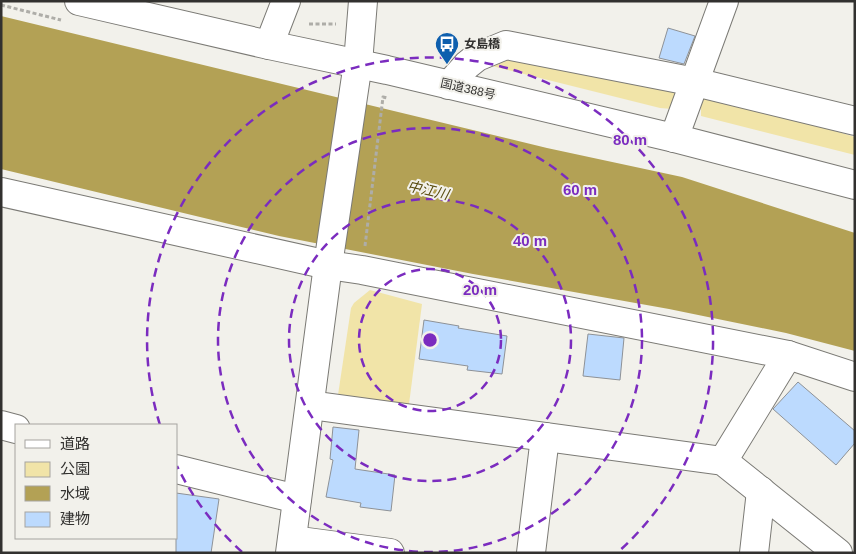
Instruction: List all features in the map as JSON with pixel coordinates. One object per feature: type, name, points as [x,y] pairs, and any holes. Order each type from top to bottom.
[{"type":"main road","name":"国道388号","points":[[79,1],[269,46],[358,63],[674,138],[855,185]]},
{"type":"main road","points":[[269,46],[286,1]]},
{"type":"main road","points":[[363,1],[358,63],[291,546],[390,553]]},
{"type":"main road","points":[[674,138],[724,1]]},
{"type":"main road","points":[[449,85],[477,57],[506,45],[695,82],[855,121]]},
{"type":"main road","points":[[1,192],[330,257],[372,272],[788,355],[855,376]]},
{"type":"main road","points":[[723,461],[788,355]]},
{"type":"main road","points":[[310,404],[723,461],[761,491],[810,542],[838,553]]},
{"type":"main road","points":[[1,425],[15,429]]},
{"type":"main road","points":[[531,553],[545,437]]},
{"type":"main road","points":[[178,470],[297,500]]},
{"type":"main road","points":[[754,553],[761,491]]},
{"type":"path","points":[[309,24],[339,24]]},
{"type":"path","points":[[364,252],[383,97]]},
{"type":"green space","points":[[515,54],[676,84],[679,97],[672,109],[660,108],[488,65]]},
{"type":"green space","points":[[708,93],[855,137],[855,155],[701,116],[701,100]]},
{"type":"green space","points":[[370,290],[422,304],[409,404],[338,395],[351,308],[354,303]]},
{"type":"water","name":"中江川","points":[[1,16],[547,148],[682,177],[855,233],[855,351],[786,333],[669,309],[473,274],[279,236],[1,169]]},
{"type":"building","points":[[668,28],[695,36],[684,64],[659,58]]},
{"type":"building","points":[[424,320],[507,336],[502,374],[467,370],[468,366],[419,359]]},
{"type":"building","points":[[588,334],[624,338],[620,380],[583,376]]},
{"type":"building","points":[[798,382],[855,431],[855,443],[836,465],[773,409]]},
{"type":"building","points":[[333,427],[359,430],[355,469],[395,475],[391,511],[360,507],[361,503],[326,497],[333,460],[330,459]]},
{"type":"building","points":[[178,493],[219,499],[211,553],[176,553],[176,539],[178,539]]},
{"type":"place","name":"女島橋","points":[[447,65]]}]
